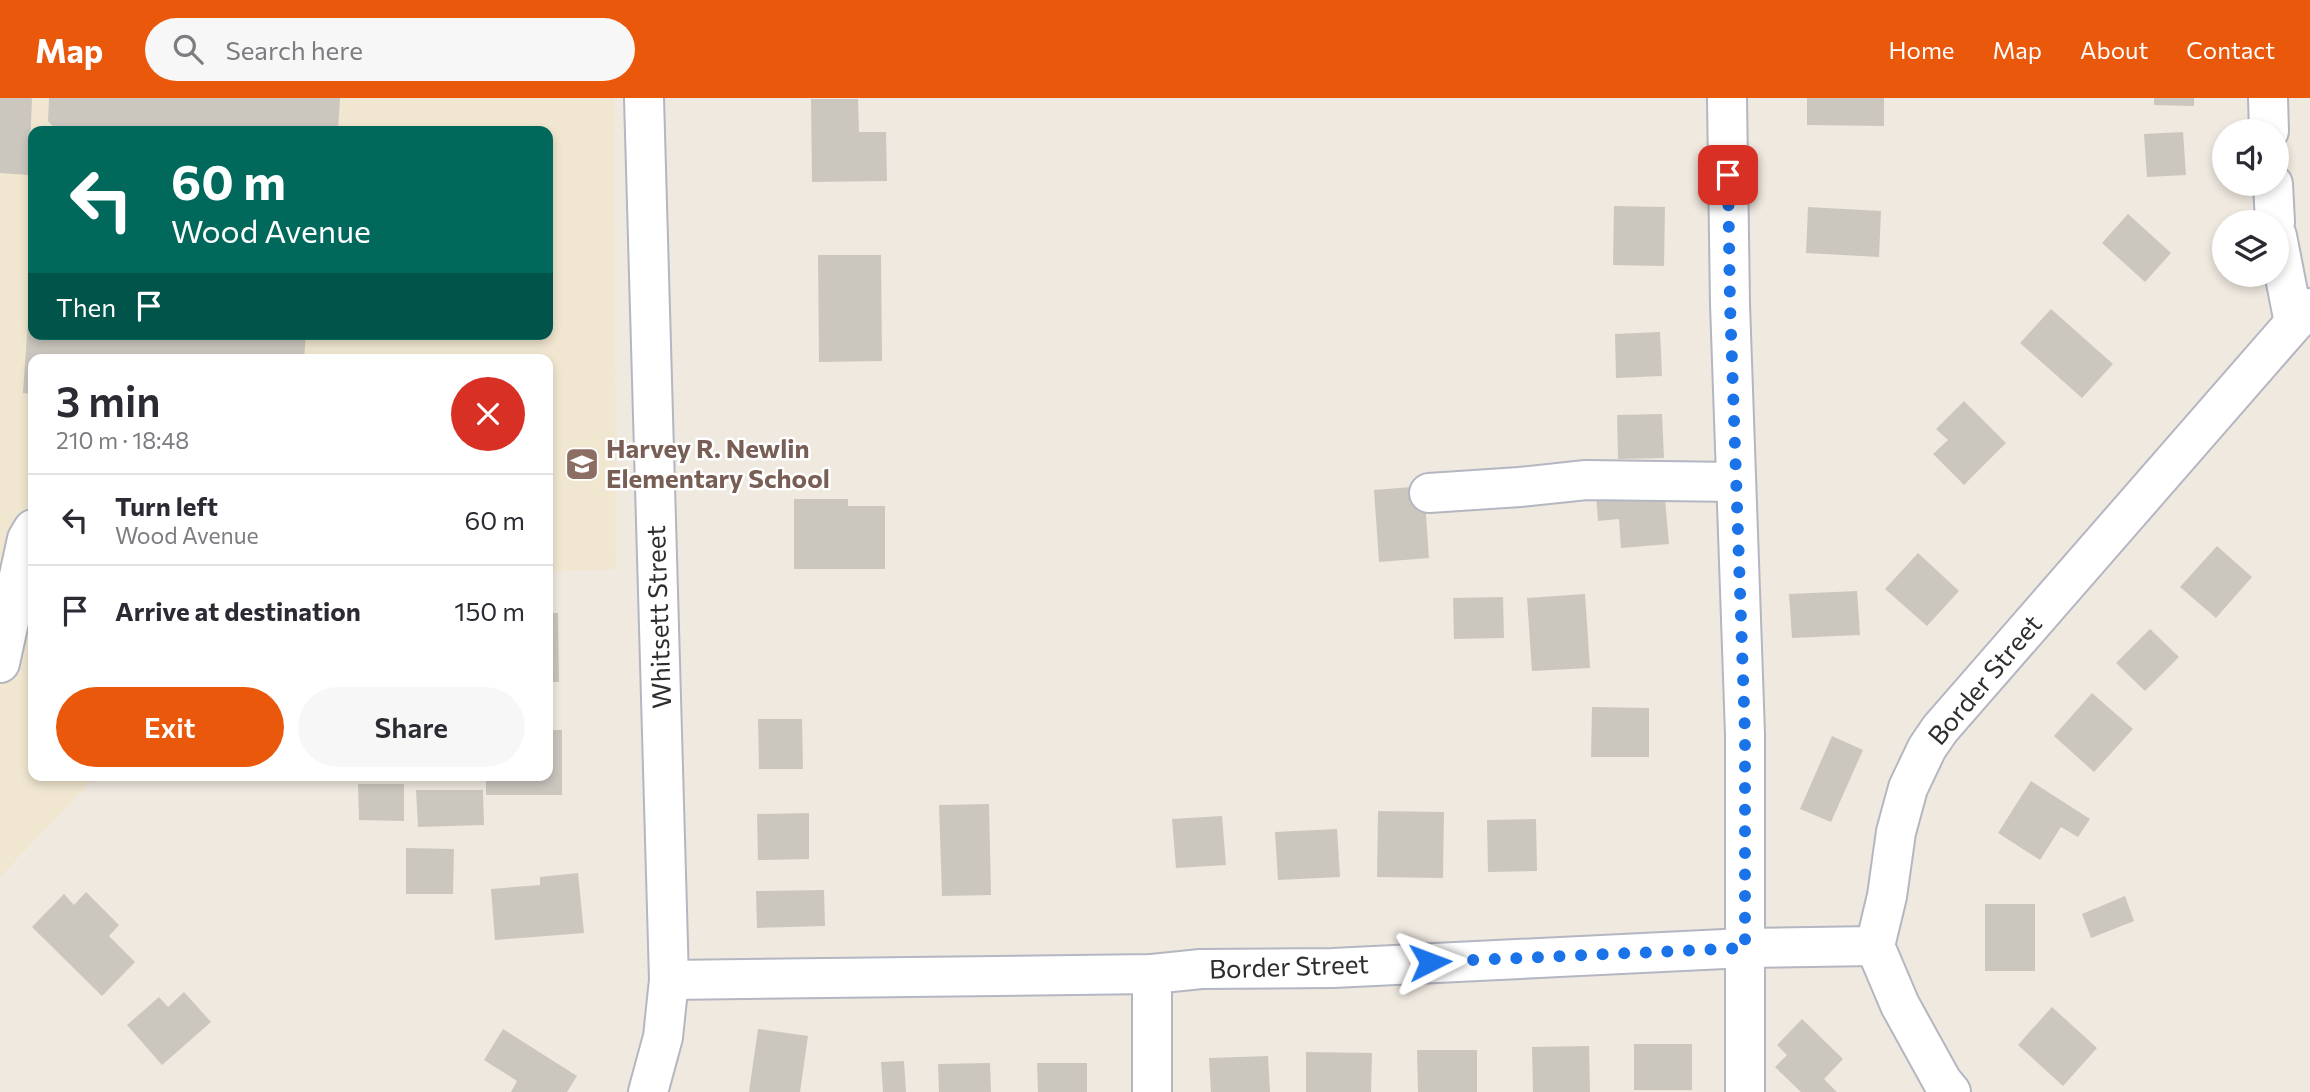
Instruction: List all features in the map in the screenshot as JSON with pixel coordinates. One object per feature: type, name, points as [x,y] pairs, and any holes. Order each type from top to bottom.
[{"type":"street","name":"Whitsett Street","points":[[644,98],[669,980],[663,1037],[648,1092]]},
{"type":"street","points":[[1727,98],[1730,290],[1745,734],[1745,1092]]},
{"type":"street","points":[[2268,98],[2269,119]]},
{"type":"street","points":[[2289,274],[2302,315]]},
{"type":"street","name":"Border Street","points":[[669,980],[1152,974],[1201,969],[1333,968],[1745,948],[1875,946],[1887,895],[1896,832],[1908,788],[1927,748],[1940,729],[2302,315]]},
{"type":"street","points":[[1429,493],[1586,480],[1736,482]]},
{"type":"street","points":[[0,663],[28,537]]},
{"type":"street","points":[[1875,946],[1900,1005],[1942,1081],[1951,1092]]},
{"type":"street","points":[[1152,974],[1152,1092]]},
{"type":"shaded area","name":"Harvey R. Newlin Elementary School","points":[[0,98],[614,98],[616,569],[553,572],[553,354],[28,354],[28,781],[91,781],[0,877]]},
{"type":"building","points":[[0,98],[32,98],[31,126],[28,126],[28,175],[0,173]]},
{"type":"building","points":[[49,98],[340,98],[338,126],[52,126],[48,121]]},
{"type":"building","points":[[1807,98],[1884,98],[1884,126],[1807,125]]},
{"type":"building","points":[[2154,98],[2194,98],[2194,106],[2154,105]]},
{"type":"building","points":[[811,99],[858,99],[859,132],[886,132],[887,181],[812,182]]},
{"type":"building","points":[[2183,132],[2186,175],[2147,177],[2144,134]]},
{"type":"building","points":[[1614,206],[1665,207],[1664,266],[1613,265]]},
{"type":"building","points":[[1808,207],[1881,211],[1879,257],[1806,253]]},
{"type":"building","points":[[2128,214],[2171,253],[2145,282],[2102,243]]},
{"type":"building","points":[[818,255],[881,255],[882,361],[819,362]]},
{"type":"building","points":[[2051,309],[2113,364],[2082,398],[2020,343]]},
{"type":"building","points":[[28,320],[28,340],[306,340],[304,354],[28,354],[28,394],[23,393]]},
{"type":"building","points":[[1660,332],[1662,376],[1616,378],[1615,334]]},
{"type":"building","points":[[1964,401],[2006,443],[1964,485],[1933,454],[1948,440],[1936,429]]},
{"type":"building","points":[[1662,414],[1664,458],[1618,459],[1617,415]]},
{"type":"building","points":[[1424,486],[1429,558],[1379,562],[1374,490]]},
{"type":"building","points":[[1664,488],[1669,544],[1621,548],[1619,519],[1598,521],[1596,494]]},
{"type":"building","points":[[794,499],[848,499],[848,506],[885,506],[885,569],[794,569]]},
{"type":"building","points":[[2217,546],[2252,577],[2216,618],[2180,587]]},
{"type":"building","points":[[1918,553],[1959,591],[1927,626],[1885,589]]},
{"type":"building","points":[[1857,591],[1860,635],[1792,638],[1789,594]]},
{"type":"building","points":[[1585,594],[1590,668],[1532,671],[1527,598]]},
{"type":"building","points":[[1503,597],[1504,638],[1454,639],[1453,598]]},
{"type":"building","points":[[553,613],[558,613],[559,682],[553,682]]},
{"type":"building","points":[[2150,629],[2179,657],[2145,691],[2116,663]]},
{"type":"building","points":[[2092,693],[2133,729],[2094,772],[2054,736]]},
{"type":"building","points":[[1592,707],[1649,708],[1649,757],[1591,757]]},
{"type":"building","points":[[758,719],[802,719],[803,769],[759,769]]},
{"type":"building","points":[[553,730],[562,730],[562,795],[486,795],[486,781],[553,781]]},
{"type":"building","points":[[1832,736],[1863,750],[1831,822],[1800,809]]},
{"type":"building","points":[[2031,781],[2090,819],[2078,837],[2061,827],[2040,860],[1998,833]]},
{"type":"building","points":[[358,784],[404,784],[404,821],[359,820]]},
{"type":"building","points":[[416,790],[483,790],[484,825],[418,827]]},
{"type":"building","points":[[989,804],[991,895],[942,896],[939,805]]},
{"type":"building","points":[[1378,811],[1444,812],[1443,878],[1377,877]]},
{"type":"building","points":[[809,813],[809,859],[758,860],[757,814]]},
{"type":"building","points":[[1222,816],[1226,865],[1176,868],[1172,819]]},
{"type":"building","points":[[1536,819],[1537,871],[1488,872],[1487,820]]},
{"type":"building","points":[[1337,829],[1340,877],[1278,880],[1275,832]]},
{"type":"building","points":[[406,848],[454,849],[453,894],[406,894]]},
{"type":"building","points":[[578,873],[584,933],[495,940],[491,889],[540,885],[540,877]]},
{"type":"building","points":[[824,890],[825,926],[757,928],[756,891]]},
{"type":"building","points":[[86,892],[119,925],[109,936],[135,962],[102,996],[32,927],[64,894],[74,905]]},
{"type":"building","points":[[2125,896],[2134,921],[2091,938],[2082,914]]},
{"type":"building","points":[[1985,904],[2035,904],[2035,971],[1985,971]]},
{"type":"building","points":[[184,992],[211,1022],[162,1065],[127,1025],[159,997],[168,1007]]},
{"type":"building","points":[[2052,1007],[2097,1048],[2063,1086],[2018,1045]]},
{"type":"building","points":[[1802,1019],[1843,1059],[1824,1079],[1837,1092],[1801,1092],[1775,1067],[1787,1055],[1777,1045]]},
{"type":"building","points":[[503,1029],[577,1076],[567,1092],[511,1092],[517,1081],[484,1060]]},
{"type":"building","points":[[758,1029],[808,1036],[800,1092],[749,1092]]},
{"type":"building","points":[[1634,1044],[1692,1044],[1692,1090],[1634,1090]]},
{"type":"building","points":[[1589,1046],[1590,1092],[1533,1092],[1532,1047]]},
{"type":"building","points":[[1417,1050],[1477,1050],[1477,1092],[1418,1092]]},
{"type":"building","points":[[1306,1052],[1372,1053],[1371,1092],[1306,1092]]},
{"type":"building","points":[[1268,1056],[1270,1092],[1211,1092],[1209,1058]]},
{"type":"building","points":[[904,1061],[906,1092],[883,1092],[881,1062]]},
{"type":"building","points":[[990,1063],[991,1092],[939,1092],[938,1064]]},
{"type":"building","points":[[1037,1063],[1087,1063],[1087,1092],[1038,1092]]},
{"type":"place","name":"Harvey R. Newlin Elementary School","points":[[582,464]]},
{"type":"route","points":[[1430,962],[1745,948],[1745,734],[1728,175]]}]
